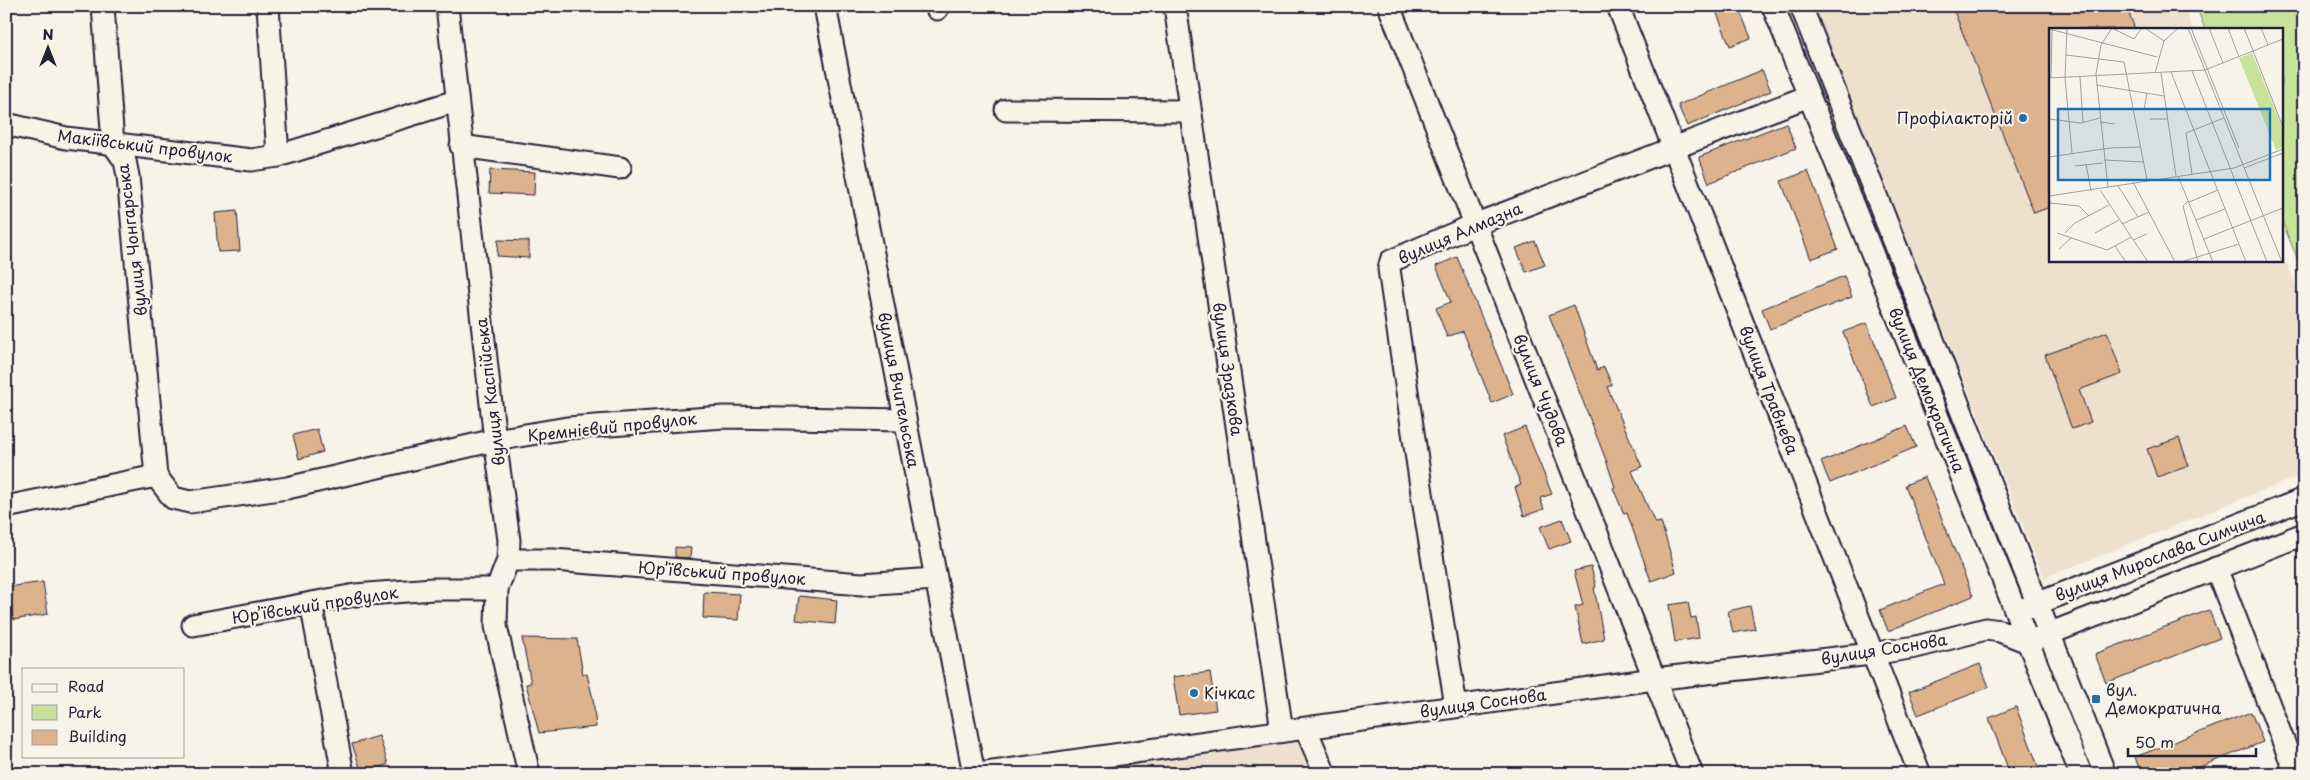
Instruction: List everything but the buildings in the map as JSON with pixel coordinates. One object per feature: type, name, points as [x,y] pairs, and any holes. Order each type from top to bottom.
[{"type":"street","name":"вулиця Чонгарська","points":[[103,6],[113,144],[125,160],[128,176],[156,476]]},
{"type":"street","points":[[268,6],[278,156]]},
{"type":"street","name":"вулиця Каспійська","points":[[447,6],[494,440],[509,540],[508,560],[497,589],[496,626],[529,774]]},
{"type":"street","name":"вулиця Вчительська","points":[[825,6],[974,774]]},
{"type":"street","name":"вулиця Зразкова","points":[[1175,6],[1282,731]]},
{"type":"street","name":"вулиця Чудова","points":[[1389,6],[1692,774]]},
{"type":"street","name":"вулиця Травнева","points":[[1618,6],[1920,774]]},
{"type":"street","name":"вулиця Демократична","points":[[1773,6],[2081,774]]},
{"type":"street","name":"вулиця Демократична","points":[[1801,6],[2105,774]]},
{"type":"street","name":"вулиця Алмазна","points":[[1456,706],[1389,269],[1394,258],[1474,225],[1809,96]]},
{"type":"street","name":"Макіївський провулок","points":[[6,124],[66,138],[251,160],[278,156],[456,102]]},
{"type":"street","points":[[1006,110],[1190,111]]},
{"type":"street","points":[[461,146],[620,168]]},
{"type":"street","name":"Кремнієвий провулок","points":[[156,476],[172,498],[190,502],[287,488],[494,440],[567,428],[691,418],[905,420]]},
{"type":"street","points":[[6,508],[156,476]]},
{"type":"street","name":"вулиця Мирослава Симчича","points":[[1986,630],[2016,612],[2304,500]]},
{"type":"street","name":"вулиця Мирослава Симчича","points":[[2028,642],[2304,534]]},
{"type":"street","name":"Юр’ївський провулок","points":[[508,560],[553,560],[862,584],[935,579]]},
{"type":"street","points":[[2216,568],[2296,774]]},
{"type":"street","name":"Юр’ївський провулок","points":[[193,625],[311,603],[389,591],[497,589]]},
{"type":"street","points":[[311,603],[342,774]]},
{"type":"street","points":[[1986,630],[2000,631],[2028,642]]},
{"type":"street","name":"вулиця Соснова","points":[[979,774],[1654,679],[1872,654],[1916,647],[1986,630]]},
{"type":"street","points":[[1306,729],[1325,774]]},
{"type":"shaded area","points":[[1813,6],[2183,6],[2193,28],[2049,28],[2049,261],[2282,261],[2282,251],[2304,305],[2304,474],[2044,578]]},
{"type":"shaded area","points":[[1301,737],[1316,774],[1047,774]]},
{"type":"green space","points":[[2196,6],[2304,6],[2304,275],[2282,221],[2282,28],[2205,28]]},
{"type":"place","name":"Профілакторій","points":[[2023,118]]},
{"type":"place","name":"Кічкас","points":[[1194,693]]},
{"type":"place","name":"вул. Демократична","points":[[2096,699]]}]
